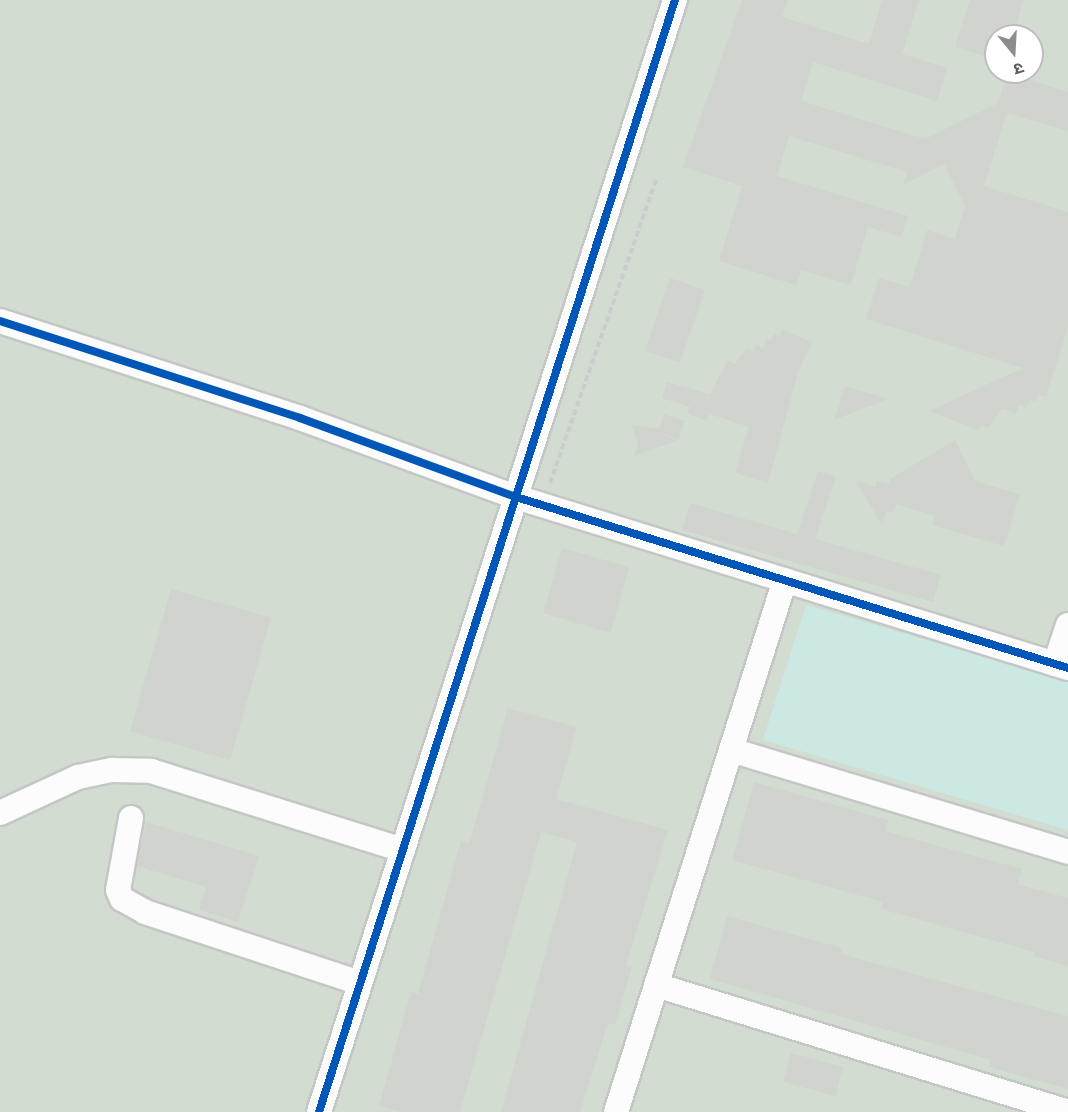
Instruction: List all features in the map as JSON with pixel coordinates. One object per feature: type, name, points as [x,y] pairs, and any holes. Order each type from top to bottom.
[{"type":"street","points":[[319,1112],[675,0]]},
{"type":"street","points":[[0,321],[300,418],[516,497],[1062,666],[1068,625]]},
{"type":"street","points":[[616,1112],[786,580]]},
{"type":"street","points":[[731,750],[1068,852]]},
{"type":"street","points":[[0,813],[78,777],[112,770],[151,771],[403,850]]},
{"type":"street","points":[[132,818],[117,890],[122,899],[145,912],[360,983]]},
{"type":"street","points":[[656,985],[1068,1112]]},
{"type":"path","points":[[541,505],[657,178]]},
{"type":"shaded area","points":[[0,0],[1068,0],[1068,1112],[0,1112]]},
{"type":"shaded area","points":[[806,605],[1068,681],[1068,830],[763,740]]},
{"type":"building","points":[[742,0],[788,0],[782,17],[869,44],[882,0],[919,0],[902,54],[947,68],[937,101],[813,62],[801,101],[925,139],[998,103],[1004,84],[1042,84],[1068,92],[1068,131],[1007,113],[984,186],[1068,212],[1068,327],[1046,397],[1039,395],[1035,402],[1030,399],[1026,408],[1019,405],[1016,414],[1002,408],[989,428],[981,425],[979,430],[929,411],[1023,368],[866,319],[879,278],[910,287],[927,230],[955,239],[965,206],[944,164],[903,185],[907,172],[789,136],[777,176],[908,216],[901,237],[868,227],[851,285],[801,270],[796,285],[719,261],[742,186],[683,167]]},
{"type":"building","points":[[970,0],[1024,0],[1016,24],[984,24],[984,56],[955,47]]},
{"type":"building","points":[[670,278],[705,290],[680,363],[645,351]]},
{"type":"building","points":[[782,330],[812,342],[798,373],[768,483],[735,473],[749,427],[710,414],[707,421],[687,413],[690,407],[662,398],[667,382],[710,394],[727,361],[735,364],[746,349],[753,352],[756,345],[763,348],[766,339],[771,341],[774,333],[780,336]]},
{"type":"building","points":[[845,386],[888,399],[834,420]]},
{"type":"building","points":[[664,414],[685,421],[678,439],[663,434],[676,441],[634,456],[638,444],[632,425],[659,429]]},
{"type":"building","points":[[955,440],[975,481],[1020,494],[1004,546],[932,525],[935,516],[896,504],[894,513],[886,511],[882,525],[855,480],[875,487],[877,481],[889,484],[890,479]]},
{"type":"building","points":[[818,471],[836,477],[815,539],[941,575],[933,602],[682,530],[690,503],[797,534]]},
{"type":"building","points":[[562,548],[629,567],[611,633],[543,613]]},
{"type":"building","points":[[171,589],[271,618],[230,760],[130,731]]},
{"type":"building","points":[[508,708],[577,727],[556,799],[668,830],[626,965],[632,967],[615,1025],[608,1023],[580,1112],[501,1112],[577,842],[541,832],[460,1112],[402,1112],[379,1106],[411,992],[418,994],[461,841],[469,844]]},
{"type":"building","points":[[754,782],[888,820],[885,831],[1022,869],[1017,884],[1068,898],[1068,966],[1033,956],[1035,952],[881,909],[883,902],[732,860]]},
{"type":"building","points":[[146,822],[259,856],[238,922],[199,910],[206,887],[137,866]]},
{"type":"building","points":[[727,916],[842,948],[841,954],[1068,1016],[1068,1089],[989,1067],[991,1060],[710,979]]},
{"type":"building","points":[[791,1053],[843,1067],[835,1096],[783,1082]]},
{"type":"cycle path","points":[[319,1112],[675,0]]},
{"type":"cycle path","points":[[0,321],[300,418],[516,497],[1068,668]]}]
